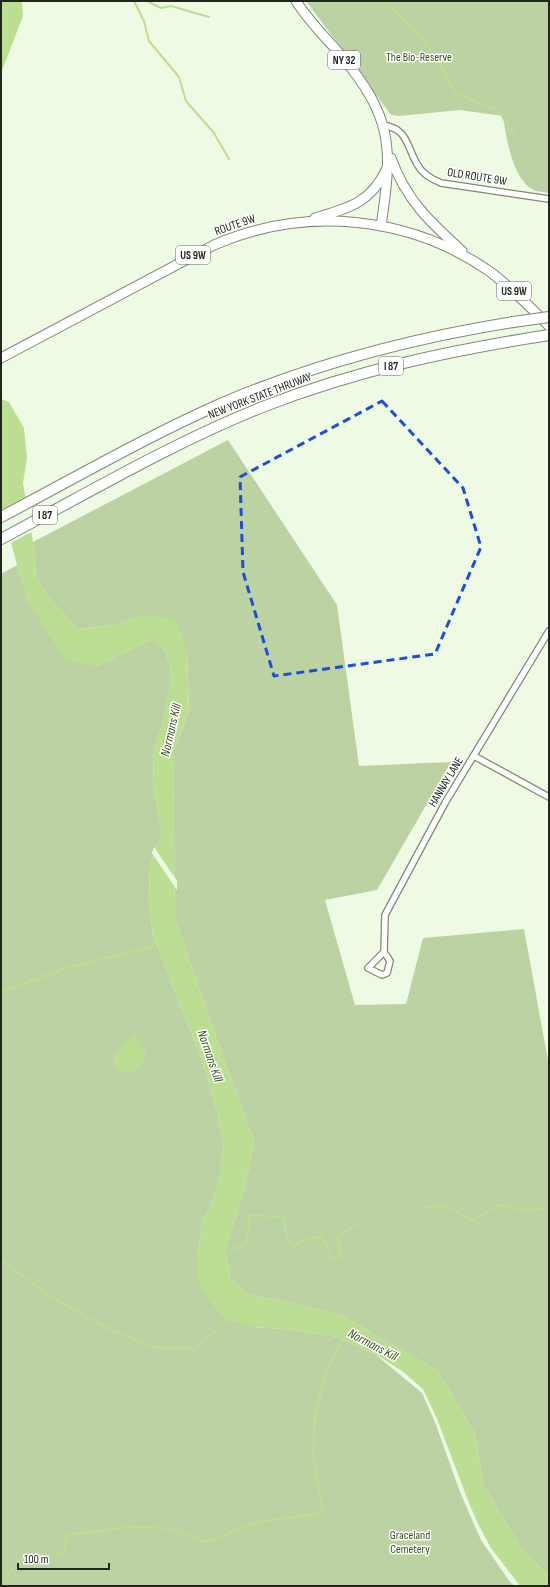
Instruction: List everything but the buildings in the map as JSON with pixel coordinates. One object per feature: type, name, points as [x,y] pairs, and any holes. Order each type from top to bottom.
[{"type":"highway","name":"NEW YORK STATE THRUWAY","points":[[1,517],[197,415],[299,374],[407,342],[549,316]]},
{"type":"highway","name":"NEW YORK STATE THRUWAY","points":[[1,539],[186,441],[286,399],[347,378],[411,360],[549,335]]},
{"type":"main road","name":"NY 32","points":[[296,1],[364,86],[383,125],[388,149],[389,164],[381,226]]},
{"type":"main road","name":"NY 32","points":[[388,149],[401,184],[416,206],[429,221],[474,261]]},
{"type":"main road","points":[[302,222],[346,208],[364,200],[376,188],[389,164]]},
{"type":"main road","name":"ROUTE 9W","points":[[4,356],[214,245],[257,229],[302,222],[334,221],[381,226],[430,240],[474,261]]},
{"type":"main road","name":"US 9W","points":[[474,261],[511,289],[549,326]]},
{"type":"street","name":"OLD ROUTE 9W","points":[[383,125],[394,127],[401,132],[420,169],[429,177],[441,183],[549,199]]},
{"type":"street","name":"HANNAY LANE","points":[[384,952],[385,915],[445,803],[549,631]]},
{"type":"street","points":[[474,756],[549,797]]},
{"type":"highlighted area","points":[[382,401],[463,488],[481,547],[435,654],[274,676],[243,572],[240,477]]},
{"type":"green space","name":"The Bio-Reserve","points":[[306,1],[549,1],[549,193],[536,191],[528,186],[516,169],[506,135],[503,116],[460,110],[399,116],[391,115]]},
{"type":"green space","points":[[228,440],[337,605],[359,766],[451,762],[377,890],[325,900],[355,1005],[406,1004],[423,938],[524,929],[549,1066],[549,1575],[522,1550],[483,1484],[475,1434],[438,1371],[343,1316],[291,1303],[250,1295],[231,1280],[225,1250],[245,1187],[254,1141],[175,919],[173,752],[189,712],[187,650],[143,615],[116,625],[78,629],[49,598],[36,576],[33,542]]},
{"type":"green space","name":"Graceland Cemetery","points":[[17,565],[30,605],[97,666],[153,639],[166,651],[172,677],[164,718],[154,750],[153,785],[162,832],[150,864],[149,901],[153,935],[201,1058],[214,1099],[224,1143],[221,1170],[213,1201],[202,1224],[197,1258],[253,1327],[295,1330],[338,1337],[375,1354],[422,1393],[435,1422],[460,1492],[481,1540],[510,1582],[515,1586],[1,1586],[1,574]]},
{"type":"water","points":[[1,1],[22,1],[23,16],[1,73]]},
{"type":"water","name":"Normans Kill","points":[[1,399],[9,402],[24,428],[27,458],[23,483],[33,542],[36,576],[49,598],[78,629],[116,625],[143,615],[175,619],[187,650],[189,712],[173,752],[175,919],[254,1141],[245,1187],[225,1250],[231,1280],[250,1295],[291,1303],[343,1316],[438,1371],[475,1434],[483,1484],[522,1550],[549,1575],[549,1586],[520,1586],[491,1548],[469,1503],[437,1419],[423,1389],[402,1371],[375,1354],[338,1337],[295,1330],[253,1327],[226,1319],[212,1304],[197,1280],[197,1258],[202,1224],[213,1201],[221,1170],[224,1143],[214,1099],[201,1058],[153,935],[149,901],[150,864],[162,832],[153,785],[154,750],[164,718],[172,677],[166,651],[153,639],[97,666],[66,661],[30,605],[17,565],[1,505]]},
{"type":"water","points":[[136,1035],[146,1053],[141,1064],[134,1071],[126,1072],[119,1070],[115,1065],[115,1057],[122,1047]]},
{"type":"pier","points":[[27,496],[33,531],[9,544],[1,510]]},
{"type":"pier","points":[[154,847],[177,881],[177,890],[152,853]]},
{"type":"waterway","points":[[134,1],[144,21],[149,41],[179,77],[186,101],[214,133],[229,159]]},
{"type":"waterway","points":[[147,1],[161,8],[171,6],[209,17]]},
{"type":"waterway","points":[[386,1],[426,44],[432,57],[442,67],[455,93],[498,110],[515,137]]},
{"type":"waterway","points":[[1,992],[69,967],[148,948],[157,941]]},
{"type":"waterway","points":[[425,1207],[448,1206],[473,1221],[497,1205],[527,1210],[549,1208]]},
{"type":"waterway","points":[[223,1253],[246,1244],[250,1215],[283,1217],[287,1236],[293,1248],[300,1242],[322,1236],[332,1259],[342,1257],[337,1236],[356,1225],[364,1223]]},
{"type":"waterway","points":[[1,1260],[53,1298],[111,1330],[155,1347],[195,1349],[230,1318]]},
{"type":"waterway","name":"Normans Kill","points":[[1,1581],[5,1580],[20,1559],[63,1553],[67,1535],[131,1527],[165,1528],[206,1542],[259,1522],[323,1513],[313,1456],[315,1416],[327,1369],[344,1338]]}]
